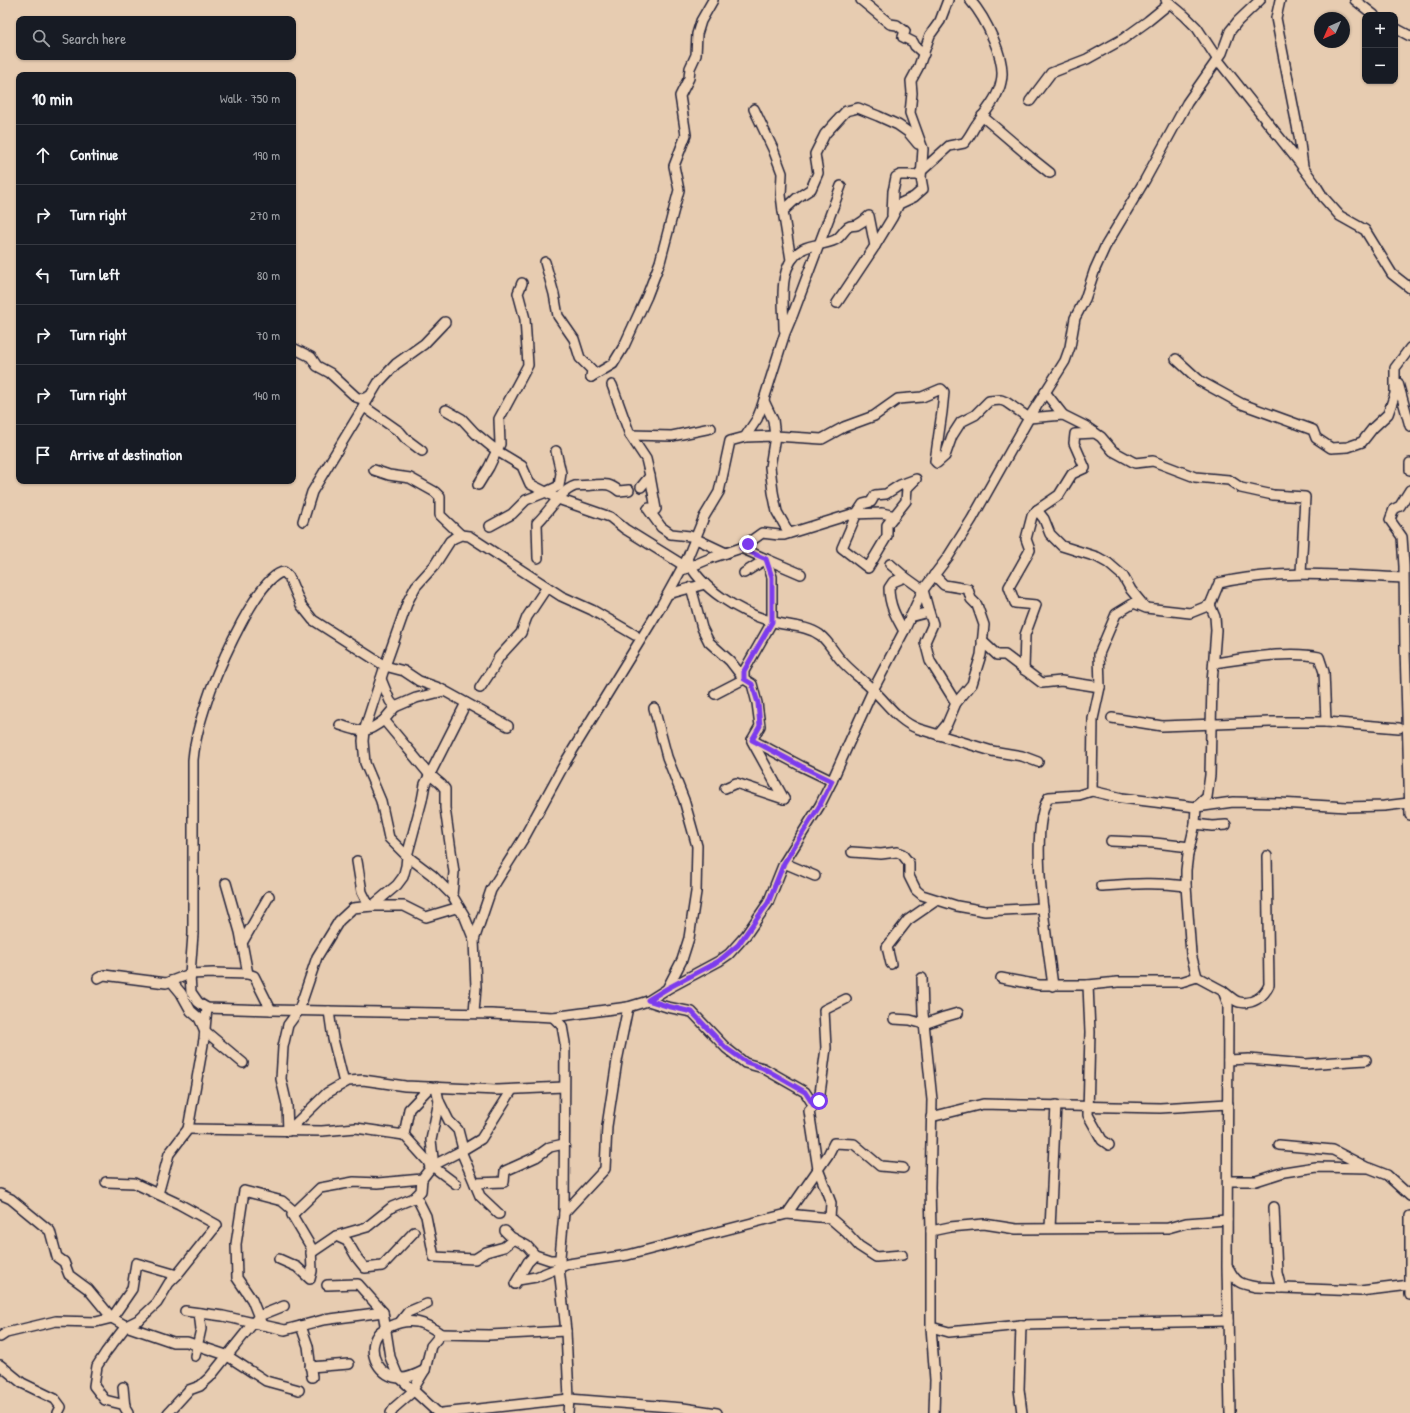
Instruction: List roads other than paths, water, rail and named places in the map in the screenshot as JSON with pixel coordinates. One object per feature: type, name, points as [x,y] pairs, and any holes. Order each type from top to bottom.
[{"type":"street","points":[[545,262],[554,294],[558,316],[574,339],[580,358],[592,370],[591,376],[613,364],[624,346],[660,262],[679,190],[674,166],[686,135],[680,96],[689,78],[690,68],[696,55],[697,34],[701,21],[713,0]]},
{"type":"street","points":[[861,0],[890,24],[897,25],[905,31],[903,37],[913,42],[915,46],[924,54]]},
{"type":"street","points":[[837,302],[875,246],[899,204],[914,197],[923,189],[923,149],[911,119],[911,79],[919,66],[929,39],[940,21],[948,0]]},
{"type":"street","points":[[892,218],[893,191],[896,177],[900,175],[917,175],[949,146],[964,143],[1000,88],[1002,82],[1002,69],[987,24],[970,0]]},
{"type":"street","points":[[508,726],[404,671],[385,666],[313,620],[301,605],[289,577],[285,572],[278,573],[265,584],[245,616],[212,689],[194,746],[193,934],[190,974],[192,995],[198,1002],[207,1008],[474,1013],[553,1017],[628,1007],[648,1000],[719,961],[738,945],[768,903],[784,863],[820,805],[873,690],[904,631],[923,590],[948,557],[972,519],[1029,418],[1066,358],[1075,318],[1085,299],[1100,257],[1146,180],[1177,119],[1218,60],[1234,26],[1260,0]]},
{"type":"street","points":[[1280,0],[1276,18],[1298,128],[1303,167]]},
{"type":"street","points":[[1355,0],[1370,12]]},
{"type":"street","points":[[1030,101],[1050,73],[1087,59],[1123,38],[1148,21],[1168,2],[1186,16],[1197,28],[1218,60],[1303,167],[1323,198],[1340,216],[1365,230],[1392,274],[1410,288]]},
{"type":"street","points":[[1398,30],[1410,36]]},
{"type":"street","points":[[783,211],[797,198],[810,189],[818,172],[815,154],[825,134],[846,112],[858,108],[898,125],[908,132],[923,149]]},
{"type":"street","points":[[754,109],[773,149],[782,173],[781,195],[791,260]]},
{"type":"street","points":[[982,116],[1050,173]]},
{"type":"street","points":[[745,437],[757,419],[764,401],[785,333],[840,186]]},
{"type":"street","points":[[785,333],[784,280],[791,260],[802,250],[836,240],[848,227],[857,225],[870,216],[875,246]]},
{"type":"street","points":[[478,485],[500,444],[499,418],[528,365],[525,319],[518,293],[522,283]]},
{"type":"street","points":[[303,521],[312,492],[378,383],[396,364],[424,344],[445,322]]},
{"type":"street","points":[[1176,359],[1200,381],[1242,404],[1313,430],[1316,438],[1331,448],[1348,447],[1362,442],[1373,428],[1388,414],[1395,394],[1395,368],[1410,348]]},
{"type":"street","points":[[296,349],[311,356],[317,366],[330,373],[356,398],[362,399],[370,396]]},
{"type":"street","points":[[1395,368],[1410,426]]},
{"type":"street","points":[[612,385],[630,435],[646,459],[656,508],[655,510],[648,509],[651,515],[671,534],[688,536],[726,553]]},
{"type":"street","points":[[474,940],[491,890],[525,836],[566,761],[685,566],[704,517],[714,502],[720,487],[730,441],[745,437],[775,436],[822,439],[844,427],[874,416],[898,399],[922,397],[941,389],[944,392],[934,461],[937,463],[945,456],[952,436],[961,422],[975,415],[990,401],[1001,400],[1006,402],[1029,418],[1063,415]]},
{"type":"street","points":[[1045,392],[1063,415],[1085,426],[1101,437],[1113,451],[1135,463],[1153,461],[1195,477],[1229,480],[1241,488],[1273,495],[1305,497],[1301,573]]},
{"type":"street","points":[[764,401],[773,420],[775,436],[770,467],[773,492],[777,512],[789,533]]},
{"type":"street","points":[[363,406],[400,432],[406,439],[422,451]]},
{"type":"street","points":[[446,410],[462,419],[475,433],[497,450],[522,466],[530,484],[558,498],[610,517],[625,530],[685,566],[722,599],[756,617],[772,622],[788,624],[819,635],[853,674],[873,690],[905,723],[914,728],[992,751],[1022,756],[1038,762]]},
{"type":"street","points":[[630,435],[672,436],[711,428]]},
{"type":"street","points":[[1024,670],[1025,635],[1036,605],[1015,602],[1009,588],[1030,550],[1026,539],[1032,516],[1037,510],[1059,495],[1072,474],[1085,468],[1074,443],[1075,434],[1095,433]]},
{"type":"street","points":[[490,526],[512,514],[526,500],[559,486],[561,473],[556,451]]},
{"type":"street","points":[[1410,463],[1410,470]]},
{"type":"street","points":[[374,470],[389,475],[410,478],[438,494],[440,499],[440,515],[461,535]]},
{"type":"street","points":[[641,487],[650,476]]},
{"type":"street","points":[[916,479],[907,488],[906,501],[895,516],[887,525],[887,536],[868,568],[842,548],[857,513],[863,504],[871,502],[875,495],[886,494],[900,485],[916,479]]},
{"type":"street","points":[[538,558],[537,523],[546,515],[564,492],[575,486],[611,484],[619,490],[629,490]]},
{"type":"street","points":[[1410,490],[1400,506],[1394,509],[1390,520],[1402,537],[1407,566],[1404,578],[1410,815]]},
{"type":"street","points":[[1037,510],[1044,519],[1050,534],[1062,546],[1097,557],[1108,563],[1123,576],[1131,590],[1146,608]]},
{"type":"street","points":[[685,566],[741,548],[762,533],[779,535],[789,533],[857,513],[882,513],[895,516]]},
{"type":"street","points":[[474,1013],[476,987],[474,940],[464,915],[452,895],[432,875],[394,844],[387,835],[381,801],[365,763],[363,741],[364,731],[408,601],[416,586],[434,566],[450,541],[461,535],[469,536],[561,596],[592,610],[635,635]]},
{"type":"street","points":[[741,548],[801,574]]},
{"type":"street","points":[[744,573],[766,559]]},
{"type":"street","points":[[744,679],[744,671],[772,622],[772,577],[766,559]]},
{"type":"street","points":[[890,564],[923,590],[933,624],[925,642],[930,661],[956,703]]},
{"type":"street","points":[[1197,977],[1191,954],[1186,870],[1195,824],[1196,807],[1207,797],[1210,775],[1216,630],[1215,618],[1210,605],[1219,584],[1239,579],[1301,573],[1404,578]]},
{"type":"street","points":[[934,575],[944,585],[968,589],[971,599],[977,605],[984,625],[980,655],[972,684],[956,703],[947,724],[938,735]]},
{"type":"street","points":[[904,631],[892,609],[888,588],[893,582],[905,577]]},
{"type":"street","points":[[668,594],[705,584]]},
{"type":"street","points":[[480,688],[499,657],[521,633],[527,617],[547,587]]},
{"type":"street","points":[[691,587],[702,628],[709,642],[730,661],[744,679],[752,684],[758,703],[760,726],[752,740]]},
{"type":"street","points":[[1092,791],[1093,719],[1100,687],[1099,654],[1116,614],[1134,603],[1146,608],[1190,613],[1210,605]]},
{"type":"street","points":[[910,617],[929,612]]},
{"type":"street","points":[[982,641],[997,655],[1005,655],[1042,683],[1061,682],[1100,687]]},
{"type":"street","points":[[1214,663],[1271,656],[1307,655],[1318,657],[1324,672],[1326,722]]},
{"type":"street","points":[[382,679],[390,701],[395,707]]},
{"type":"street","points":[[715,694],[744,679]]},
{"type":"street","points":[[340,725],[364,731],[374,727],[384,720],[395,707],[416,698],[444,691]]},
{"type":"street","points":[[371,906],[397,885],[403,877],[425,784],[466,703]]},
{"type":"street","points":[[654,708],[668,757],[684,800],[697,846],[696,892],[689,938],[682,960],[668,988]]},
{"type":"street","points":[[1112,718],[1162,726],[1326,722],[1399,728]]},
{"type":"street","points":[[384,720],[429,774],[441,784],[445,790],[445,808],[454,872],[452,895]]},
{"type":"street","points":[[752,740],[832,781]]},
{"type":"street","points":[[725,788],[736,783],[784,799],[752,740]]},
{"type":"street","points":[[1053,986],[1043,908],[1039,849],[1045,804],[1049,796],[1079,796],[1092,791],[1122,798],[1196,807],[1233,802],[1347,807],[1384,806],[1409,803]]},
{"type":"street","points":[[1195,824],[1212,826],[1226,825]]},
{"type":"street","points":[[1111,841],[1155,842],[1190,847]]},
{"type":"street","points":[[852,852],[881,854],[897,852],[902,854],[909,863],[909,876],[916,890],[922,895],[957,906],[985,911],[1043,908]]},
{"type":"street","points":[[1001,978],[1039,985],[1088,986],[1118,982],[1181,982],[1197,977],[1223,991],[1238,1002],[1251,1002],[1266,993],[1269,985],[1267,856]]},
{"type":"street","points":[[357,861],[362,892],[371,906]]},
{"type":"street","points":[[784,863],[815,876]]},
{"type":"street","points":[[226,882],[242,943],[248,974]]},
{"type":"street","points":[[1100,886],[1164,883],[1186,886]]},
{"type":"street","points":[[922,895],[923,910]]},
{"type":"street","points":[[242,943],[269,896]]},
{"type":"street","points":[[891,964],[887,947],[908,920],[937,900]]},
{"type":"street","points":[[288,1130],[287,1104],[281,1079],[283,1047],[288,1025],[299,1010],[317,957],[339,921],[353,908],[371,906],[404,906],[426,917],[456,908],[464,915]]},
{"type":"street","points":[[98,978],[104,975],[166,983],[190,974],[248,974],[254,976],[271,1010]]},
{"type":"street","points":[[922,978],[924,1024],[932,1100],[930,1187],[931,1327],[935,1380],[934,1413]]},
{"type":"street","points":[[171,981],[181,992],[191,1011],[199,1018],[205,1031],[243,1063]]},
{"type":"street","points":[[1088,986],[1090,1032],[1088,1115],[1102,1140],[1109,1145]]},
{"type":"street","points":[[1223,991],[1228,1004],[1227,1267],[1230,1413]]},
{"type":"street","points":[[830,1218],[831,1203],[818,1169],[809,1111],[819,1101],[826,1048],[824,1010],[846,999]]},
{"type":"street","points":[[648,1000],[692,1012],[726,1048],[746,1062],[763,1068],[805,1092],[814,1106]]},
{"type":"street","points":[[564,1213],[605,1169],[607,1126],[617,1061],[628,1007]]},
{"type":"street","points":[[158,1194],[169,1154],[188,1129],[205,1031],[207,1008]]},
{"type":"street","points":[[329,1011],[333,1039],[344,1083]]},
{"type":"street","points":[[894,1019],[910,1020],[924,1024],[944,1016],[958,1013]]},
{"type":"street","points":[[553,1017],[562,1026],[565,1043],[564,1213],[559,1264],[566,1331],[569,1399],[568,1413]]},
{"type":"street","points":[[1228,1060],[1249,1059],[1305,1064],[1366,1060]]},
{"type":"street","points":[[288,1130],[326,1093],[348,1081],[363,1080],[433,1087],[512,1090],[564,1087]]},
{"type":"street","points":[[404,1136],[409,1109],[433,1087]]},
{"type":"street","points":[[433,1087],[450,1121],[458,1130],[462,1150],[480,1196],[499,1214]]},
{"type":"street","points":[[431,1165],[462,1150],[482,1137],[512,1090]]},
{"type":"street","points":[[311,1253],[336,1236],[367,1227],[392,1208],[414,1198],[421,1191],[422,1179],[431,1165],[433,1158],[431,1140],[439,1101]]},
{"type":"street","points":[[931,1117],[983,1104],[1160,1108],[1228,1104]]},
{"type":"street","points":[[1050,1228],[1056,1105]]},
{"type":"street","points":[[188,1129],[322,1131],[356,1128],[404,1136],[431,1165],[456,1184]]},
{"type":"street","points":[[787,1214],[828,1155],[834,1143],[854,1144],[880,1166],[903,1168]]},
{"type":"street","points":[[475,1183],[504,1182],[505,1171],[536,1157],[550,1147],[564,1144]]},
{"type":"street","points":[[1279,1145],[1333,1150],[1369,1168],[1387,1175],[1410,1196]]},
{"type":"street","points":[[1228,1181],[1256,1181],[1284,1172],[1316,1167],[1369,1168]]},
{"type":"street","points":[[279,1259],[297,1268],[310,1279],[312,1271],[311,1247],[292,1215],[320,1188],[354,1182],[378,1183],[422,1179]]},
{"type":"street","points":[[106,1182],[134,1183],[179,1204],[217,1225],[169,1283],[157,1303],[140,1319],[126,1326],[97,1366],[94,1386],[105,1400],[126,1409]]},
{"type":"street","points":[[258,1321],[252,1300],[238,1278],[236,1244],[244,1191],[282,1200],[295,1212]]},
{"type":"street","points":[[0,1194],[11,1199],[50,1231],[57,1257],[64,1262],[69,1275],[88,1289],[112,1318],[126,1326],[173,1342],[187,1342],[226,1356],[266,1381],[299,1390]]},
{"type":"street","points":[[416,1196],[426,1216],[434,1257],[475,1259],[486,1252],[504,1247],[514,1239]]},
{"type":"street","points":[[1274,1207],[1277,1273],[1281,1288]]},
{"type":"street","points":[[505,1231],[510,1237],[527,1246],[535,1255],[559,1264],[568,1264],[628,1255],[787,1214],[830,1218],[859,1246],[876,1257],[902,1255]]},
{"type":"street","points":[[1410,1216],[1410,1295]]},
{"type":"street","points":[[931,1231],[950,1227],[984,1224],[1016,1229],[1168,1228],[1186,1223],[1227,1220]]},
{"type":"street","points":[[336,1236],[347,1241],[357,1258],[366,1268],[382,1266],[414,1232]]},
{"type":"street","points":[[535,1255],[516,1283],[536,1277],[559,1264]]},
{"type":"street","points":[[2,1334],[56,1321],[96,1322],[112,1318],[132,1289],[136,1263],[177,1275]]},
{"type":"street","points":[[1227,1267],[1234,1279],[1244,1284],[1256,1287],[1360,1291],[1410,1285]]},
{"type":"street","points":[[328,1285],[358,1284],[383,1312],[390,1357],[394,1369],[400,1378],[438,1413]]},
{"type":"street","points":[[425,1370],[408,1377],[400,1378],[387,1374],[378,1364],[372,1349],[376,1336],[379,1332],[401,1321],[408,1312],[427,1304]]},
{"type":"street","points":[[168,1413],[189,1390],[200,1386],[210,1377],[226,1356],[258,1321],[284,1306]]},
{"type":"street","points":[[185,1311],[258,1321],[285,1330],[323,1320],[383,1312]]},
{"type":"street","points":[[195,1356],[201,1329],[198,1312]]},
{"type":"street","points":[[931,1327],[949,1332],[1021,1325],[1228,1320]]},
{"type":"street","points":[[401,1321],[424,1323],[442,1334],[566,1331]]},
{"type":"street","points":[[1021,1325],[1019,1388],[1022,1413]]},
{"type":"street","points":[[301,1326],[308,1346],[312,1377]]},
{"type":"street","points":[[391,1413],[413,1389],[425,1370],[431,1346],[442,1334]]},
{"type":"street","points":[[310,1367],[349,1364]]},
{"type":"street","points":[[0,1365],[22,1383],[55,1400],[61,1406],[58,1413]]},
{"type":"street","points":[[123,1387],[126,1409]]},
{"type":"street","points":[[442,1413],[569,1399],[683,1408],[717,1413]]}]
